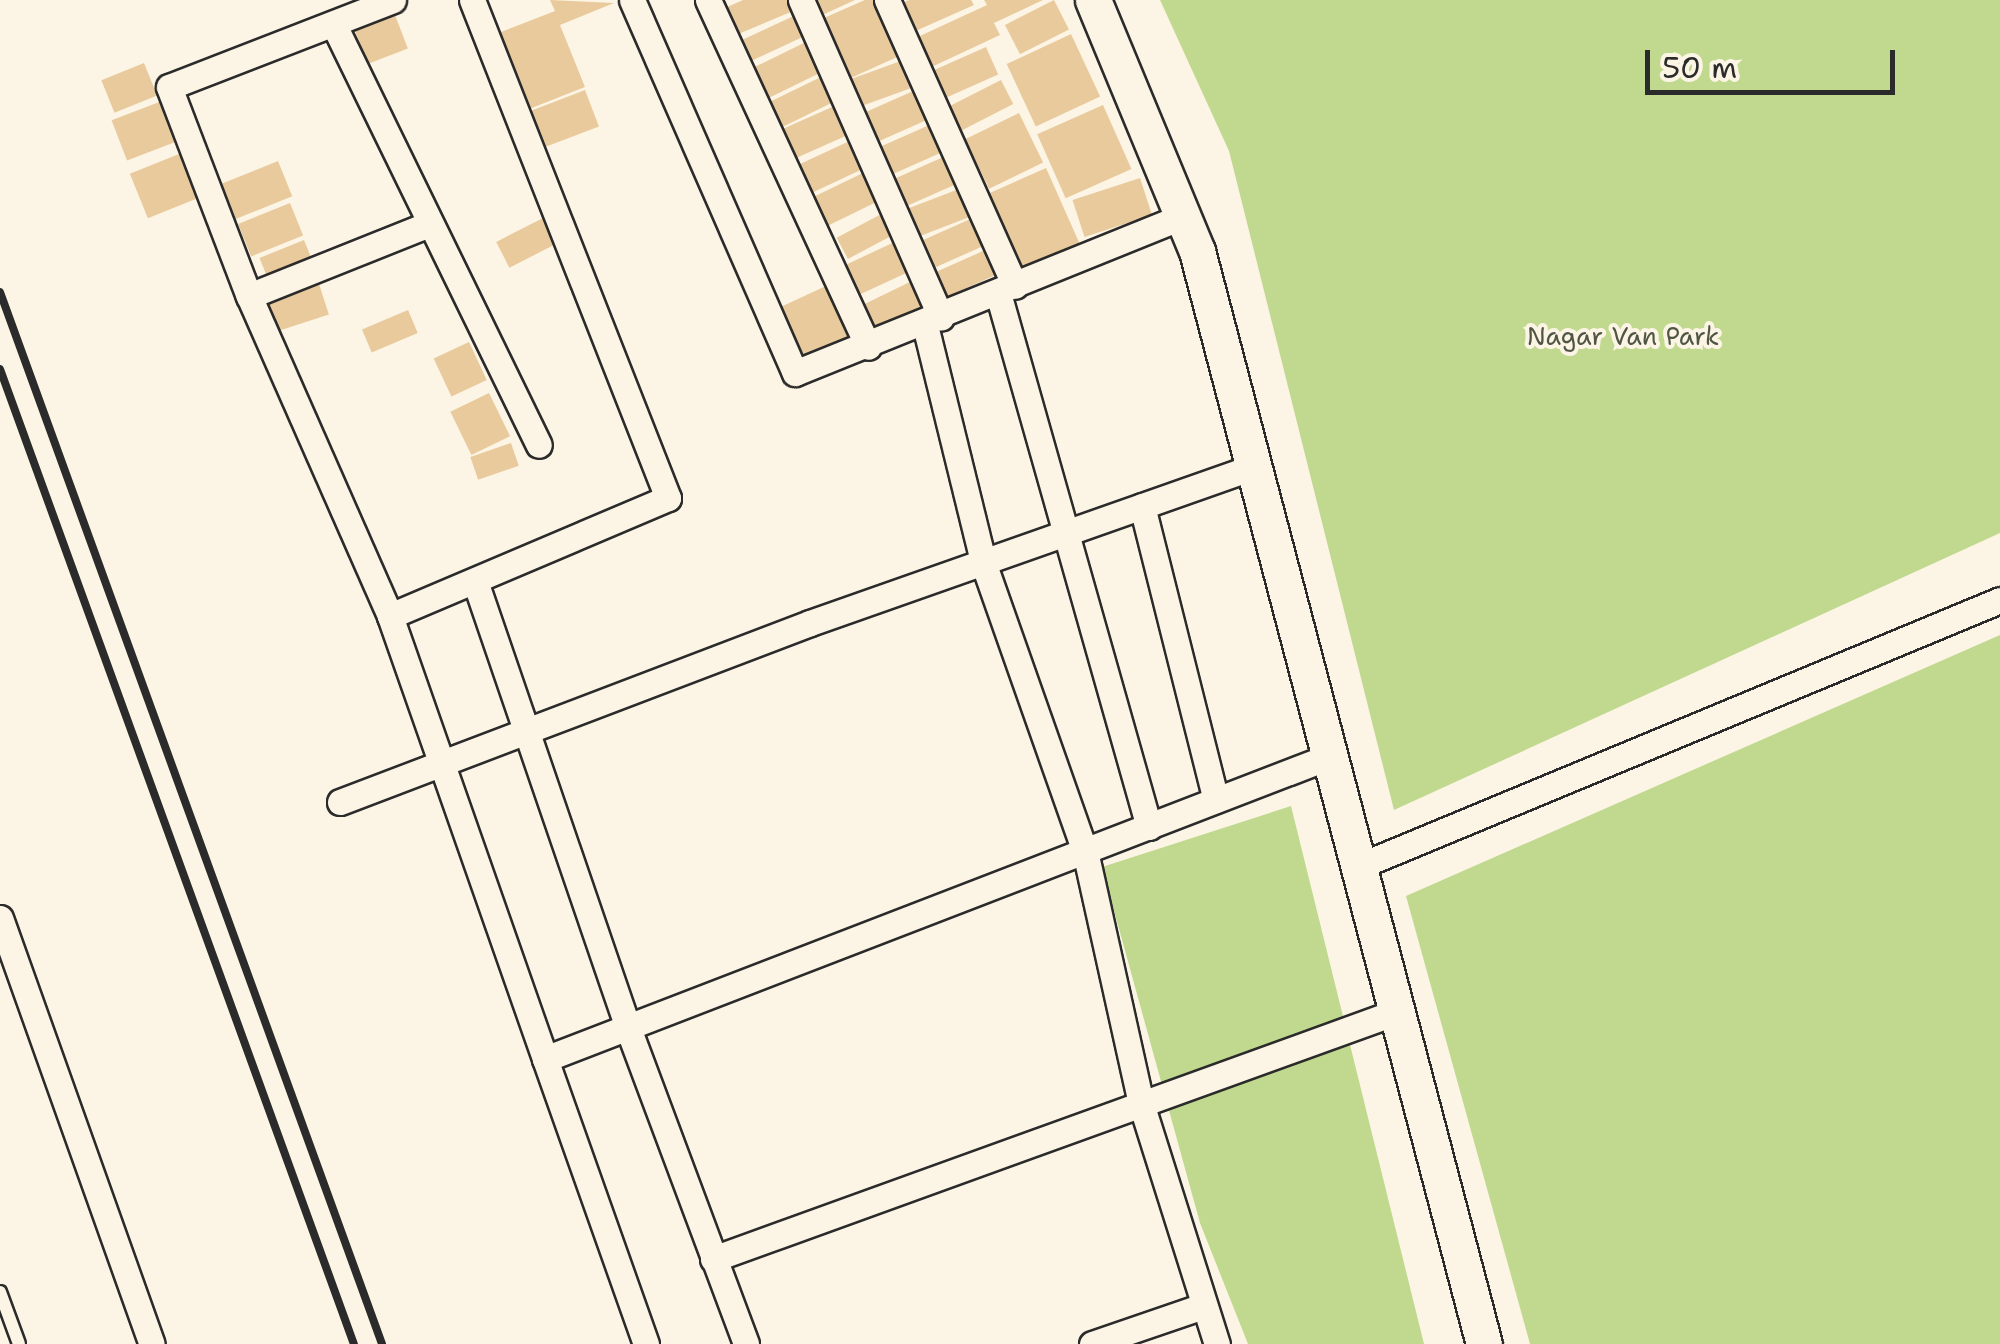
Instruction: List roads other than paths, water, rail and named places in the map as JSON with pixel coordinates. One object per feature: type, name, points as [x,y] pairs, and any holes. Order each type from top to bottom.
[{"type":"street","points":[[393,0],[169,87],[250,296],[390,616],[446,761],[545,1059],[646,1344]]},
{"type":"street","points":[[390,616],[668,498],[472,0]]},
{"type":"street","points":[[632,0],[711,170],[791,370],[802,374],[1183,216]]},
{"type":"street","points":[[708,0],[868,347]]},
{"type":"street","points":[[801,0],[933,321],[983,562],[1085,851],[1140,1100],[1202,1306],[1218,1344]]},
{"type":"street","points":[[886,0],[1007,290],[1064,530],[1149,827]]},
{"type":"street","points":[[1094,0],[1183,216],[1484,1344]]},
{"type":"street","points":[[334,25],[539,445]]},
{"type":"street","points":[[250,296],[377,250],[429,224]]},
{"type":"street","points":[[340,802],[1064,530],[1253,467]]},
{"type":"street","points":[[1142,506],[1216,800]]},
{"type":"street","points":[[475,580],[530,729],[628,1028],[746,1344]]},
{"type":"street","points":[[1358,867],[2000,600]]},
{"type":"street","points":[[545,1059],[1328,757]]},
{"type":"street","points":[[0,918],[152,1344]]},
{"type":"street","points":[[713,1259],[1140,1100],[1396,1012]]},
{"type":"street","points":[[1092,1344],[1202,1306]]},
{"type":"lane","points":[[0,1292],[19,1344]]},
{"type":"railway","points":[[0,292],[382,1344]]},
{"type":"railway","points":[[0,369],[354,1344]]},
{"type":"park label","name":"Nagar Van Park","points":[[1623,336]]}]
